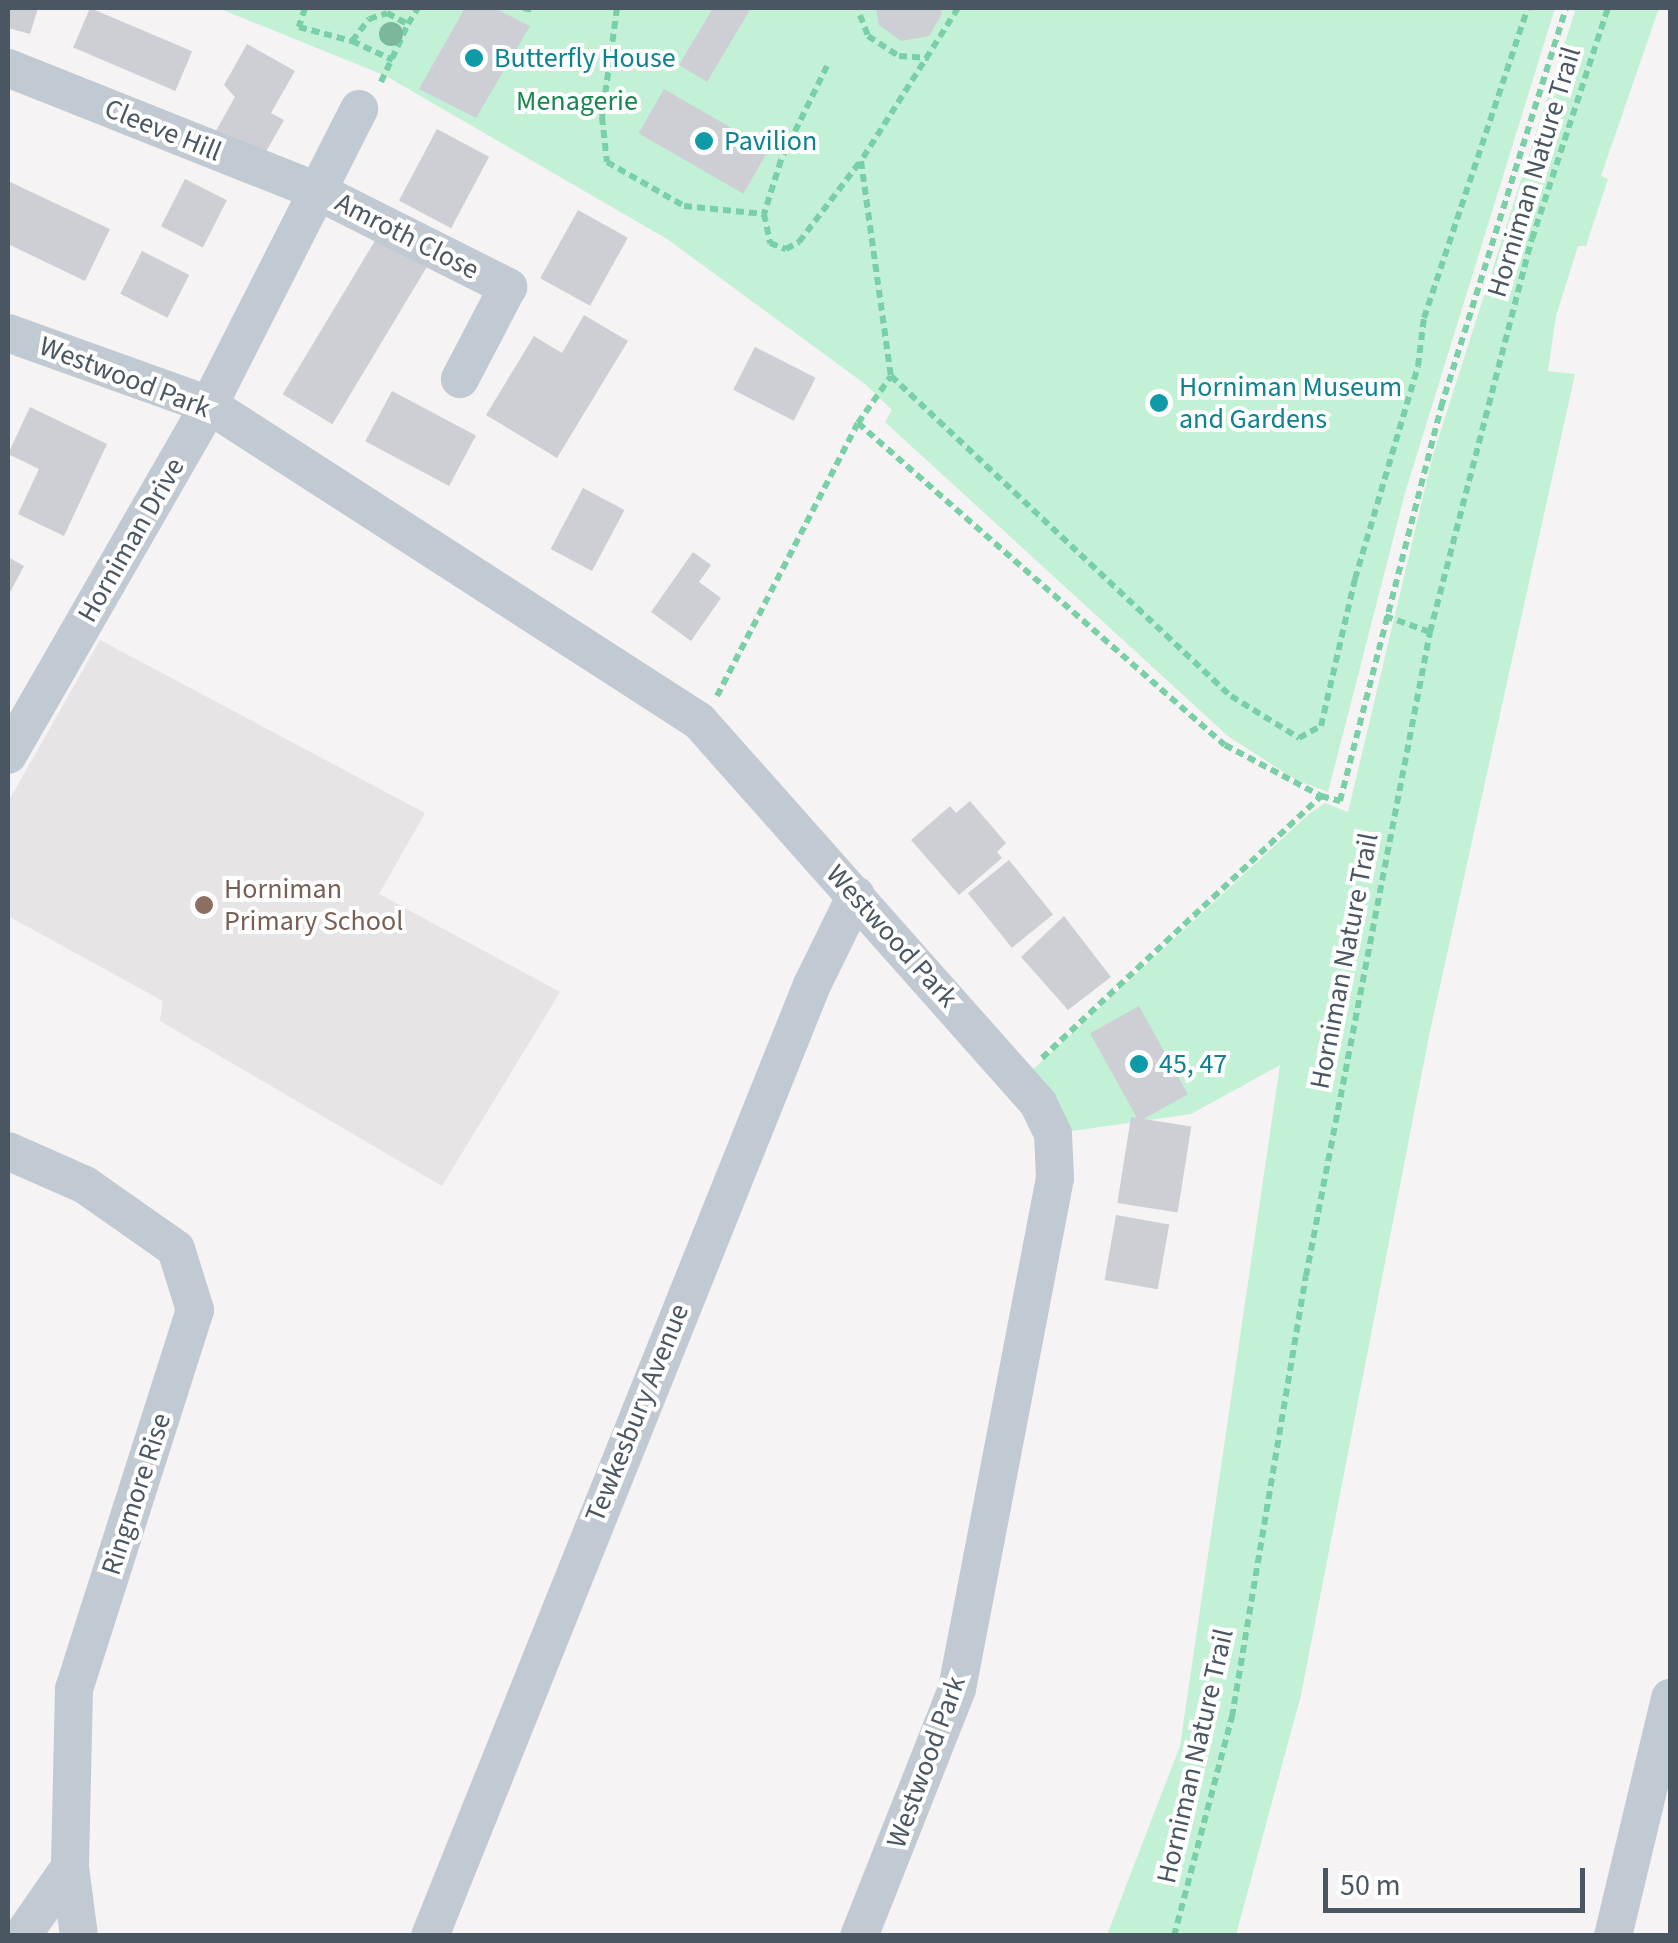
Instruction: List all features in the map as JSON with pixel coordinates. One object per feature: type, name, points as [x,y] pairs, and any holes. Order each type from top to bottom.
[{"type":"street","name":"Cleeve Hill","points":[[8,68],[319,192]]},
{"type":"street","name":"Horniman Drive","points":[[9,748],[209,405],[360,109]]},
{"type":"street","name":"Amroth Close","points":[[319,192],[508,287],[460,380]]},
{"type":"street","name":"Westwood Park","points":[[8,333],[209,405],[700,721],[1018,1076],[1052,1134],[1055,1178],[957,1689],[859,1936]]},
{"type":"street","name":"Tewkesbury Avenue","points":[[430,1936],[798,1020],[856,895]]},
{"type":"street","name":"Ringmore Rise","points":[[8,1151],[85,1185],[176,1249],[195,1310],[74,1688],[70,1867],[78,1936]]},
{"type":"street","points":[[1613,1936],[1670,1707]]},
{"type":"street","points":[[22,1936],[70,1867]]},
{"type":"path","points":[[305,8],[299,27],[352,42],[393,60]]},
{"type":"path","points":[[360,109],[393,60],[418,8]]},
{"type":"path","points":[[524,8],[534,10]]},
{"type":"path","points":[[617,8],[602,144],[607,162],[684,206],[764,214]]},
{"type":"path","points":[[828,66],[781,160],[764,214],[770,243],[786,248],[861,161],[958,8]]},
{"type":"path","points":[[861,161],[892,376],[1231,696],[1283,733],[1311,737],[1321,726],[1355,579],[1418,366],[1424,318],[1528,8]]},
{"type":"path","points":[[858,423],[1225,745],[1320,796],[1340,802],[1441,407],[1566,8]]},
{"type":"path","name":"Horniman Nature Trail","points":[[1174,1936],[1232,1716],[1306,1276],[1430,632],[1532,239],[1608,8]]},
{"type":"path","points":[[352,42],[369,19],[387,13],[408,24]]},
{"type":"path","points":[[860,15],[868,36],[900,56],[929,58]]},
{"type":"path","points":[[700,721],[722,689],[858,423],[892,376]]},
{"type":"path","points":[[1385,616],[1430,632]]},
{"type":"path","points":[[1018,1076],[1320,796]]},
{"type":"shaded area","name":"Horniman Primary School","points":[[100,640],[425,813],[379,894],[560,992],[442,1186],[160,1021],[163,1001],[8,916],[8,802]]},
{"type":"green space","name":"Horniman Museum and Gardens","points":[[218,8],[1555,8],[1405,493],[1328,792],[1296,780],[1229,737],[885,422],[892,410],[865,384],[667,239],[386,76]]},
{"type":"green space","points":[[1576,8],[1659,8],[1601,176],[1608,179],[1586,246],[1578,246],[1556,316],[1548,371],[1575,374],[1429,1036],[1301,1695],[1236,1935],[1107,1935],[1180,1746],[1280,1065],[1191,1114],[1065,1132],[1025,1077],[1309,814],[1325,803],[1348,812],[1433,455]]},
{"type":"building","points":[[8,8],[38,8],[30,34],[8,28]]},
{"type":"building","points":[[90,8],[192,51],[175,91],[73,48]]},
{"type":"building","name":"Butterfly House","points":[[465,8],[494,8],[530,26],[476,118],[419,89]]},
{"type":"building","points":[[713,8],[751,8],[707,82],[679,65]]},
{"type":"building","points":[[876,8],[940,8],[942,14],[929,36],[901,41],[879,25]]},
{"type":"building","points":[[247,44],[295,71],[271,113],[284,120],[260,162],[213,136],[235,97],[224,85]]},
{"type":"building","name":"Pavilion","points":[[664,89],[769,150],[743,194],[638,133]]},
{"type":"building","points":[[437,129],[489,157],[451,228],[399,201]]},
{"type":"building","points":[[185,179],[227,200],[203,248],[161,226]]},
{"type":"building","points":[[8,181],[110,229],[85,281],[8,244]]},
{"type":"building","points":[[578,210],[628,238],[590,306],[540,278]]},
{"type":"building","points":[[379,234],[429,264],[332,424],[283,394]]},
{"type":"building","points":[[142,251],[189,275],[167,318],[120,294]]},
{"type":"building","points":[[584,315],[628,341],[557,458],[486,415],[534,336],[562,353]]},
{"type":"building","points":[[755,347],[816,378],[794,421],[733,390]]},
{"type":"building","points":[[392,391],[476,436],[449,486],[365,441]]},
{"type":"building","points":[[30,407],[107,444],[64,536],[18,514],[39,469],[8,454]]},
{"type":"building","points":[[583,488],[624,510],[592,571],[551,549]]},
{"type":"building","points":[[693,552],[711,565],[699,582],[721,598],[691,641],[651,612]]},
{"type":"building","points":[[8,557],[24,566],[8,596]]},
{"type":"building","points":[[970,801],[1006,843],[997,852],[1002,858],[959,895],[911,840],[950,806],[956,813]]},
{"type":"building","points":[[1009,860],[1053,914],[1012,948],[968,893]]},
{"type":"building","points":[[1064,916],[1111,977],[1068,1010],[1021,957]]},
{"type":"building","name":"45, 47","points":[[1139,1006],[1188,1094],[1139,1121],[1090,1033]]},
{"type":"building","points":[[1131,1117],[1191,1127],[1178,1212],[1117,1203]]},
{"type":"building","points":[[1116,1215],[1169,1224],[1158,1289],[1105,1280]]},
{"type":"place","name":"Butterfly House","points":[[474,58]]},
{"type":"place","name":"Pavilion","points":[[704,141]]},
{"type":"place","name":"Horniman Museum and Gardens","points":[[1159,403]]},
{"type":"place","name":"Horniman Primary School","points":[[204,905]]},
{"type":"place","name":"45, 47","points":[[1139,1064]]},
{"type":"park label","name":"Menagerie","points":[[577,101]]}]
